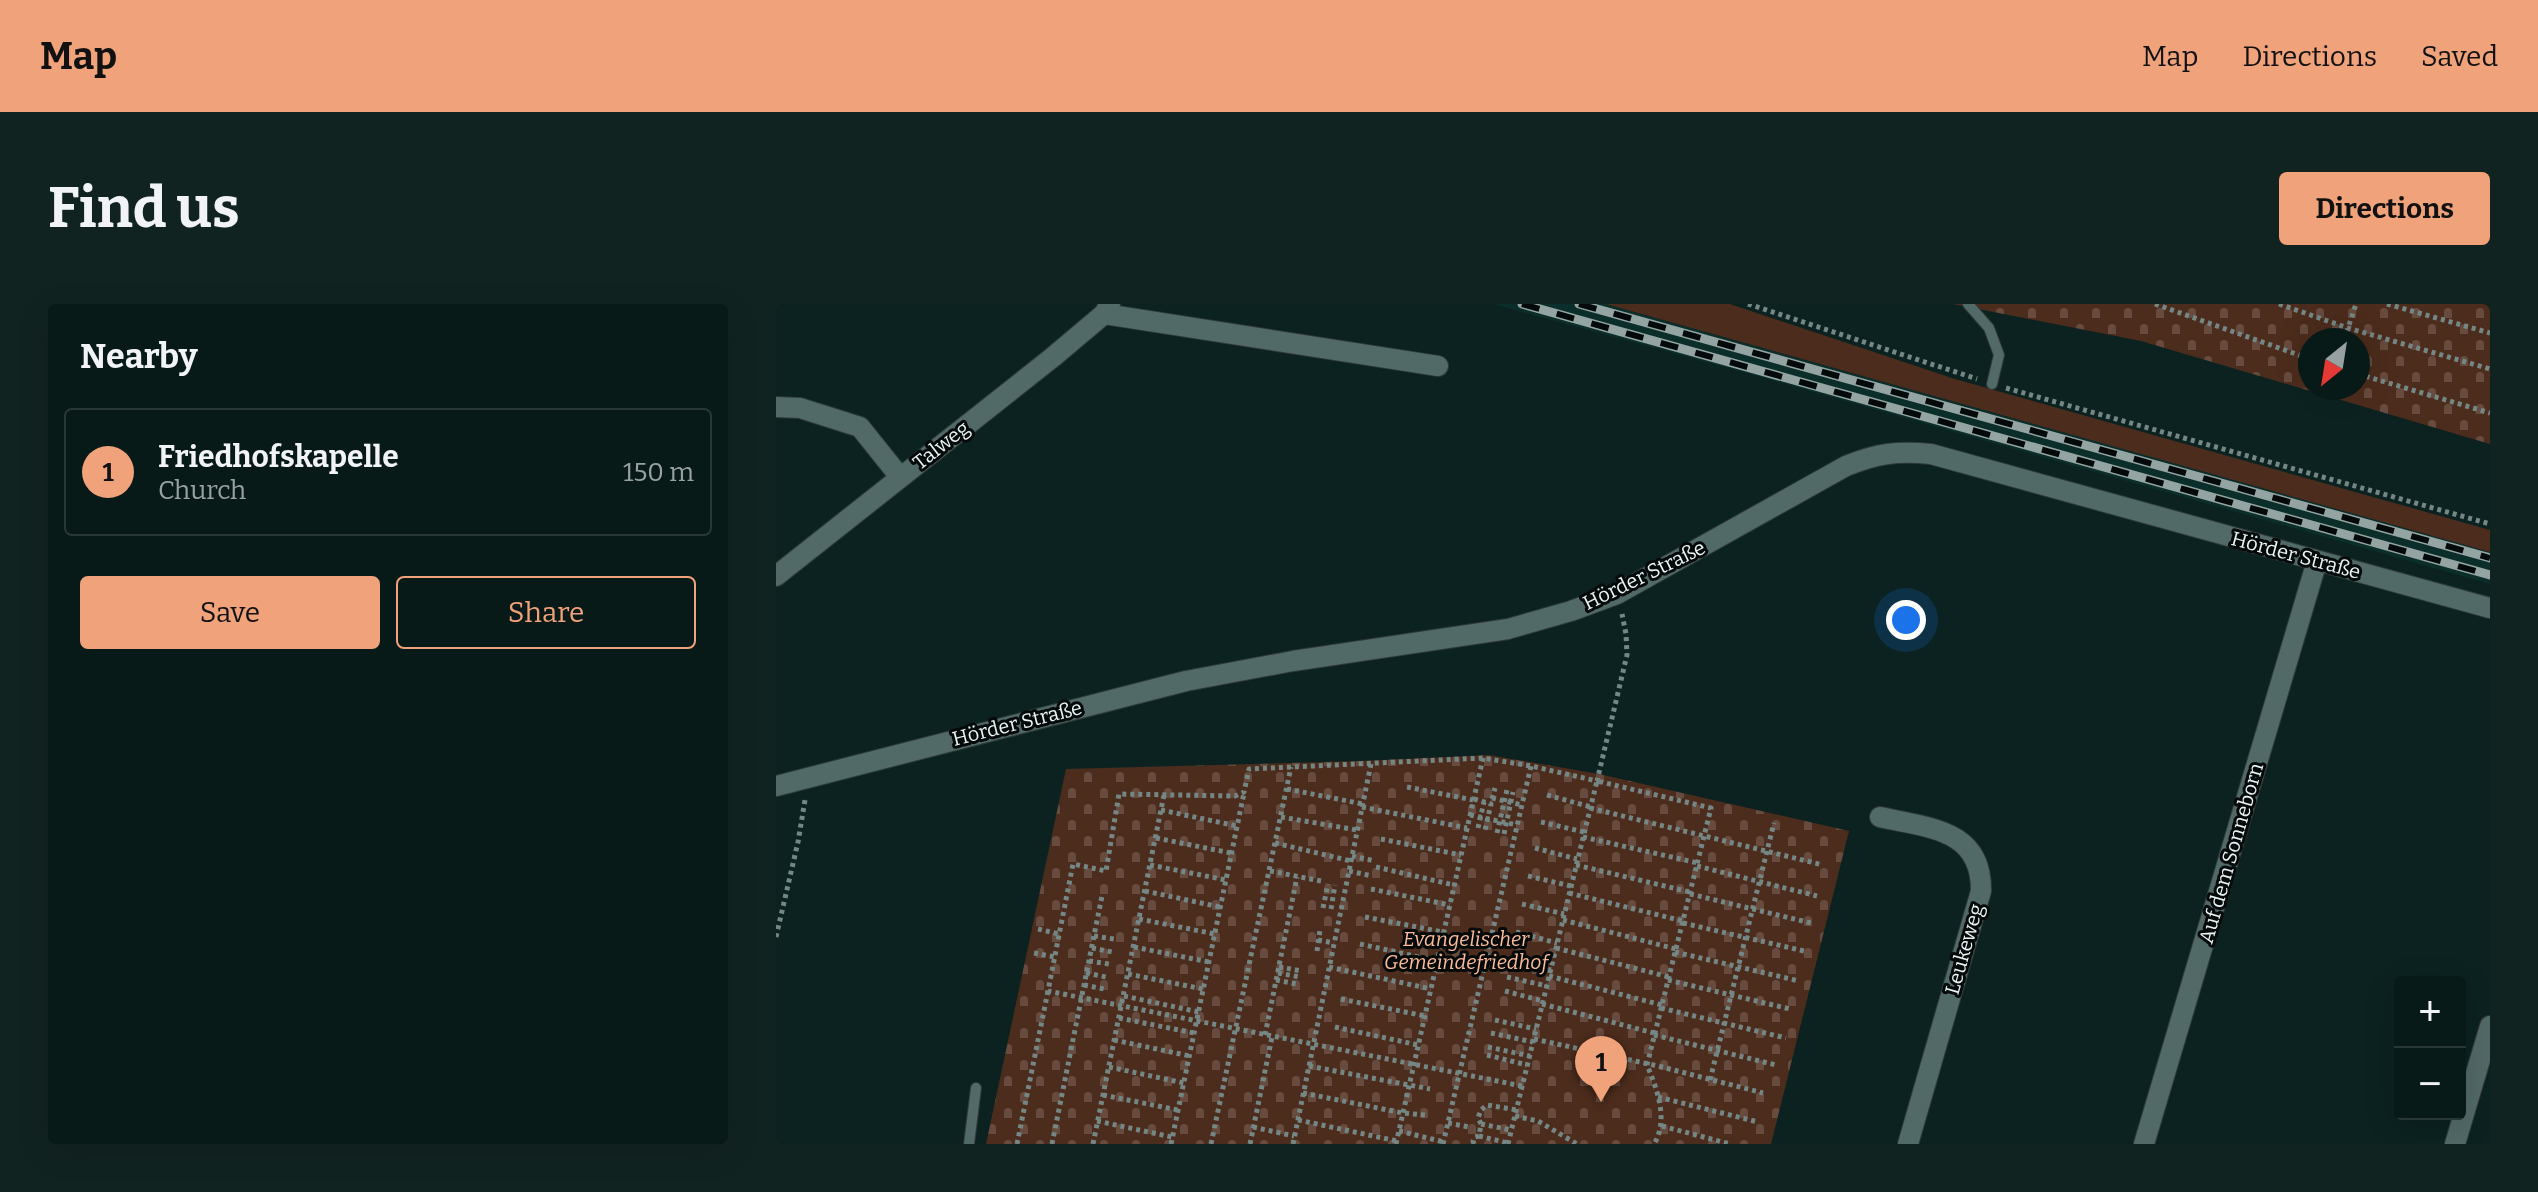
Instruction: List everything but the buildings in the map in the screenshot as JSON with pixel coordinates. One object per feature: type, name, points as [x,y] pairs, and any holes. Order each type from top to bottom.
[{"type":"street","name":"Talweg","points":[[776,576],[1053,357],[1107,309],[1438,366]]},
{"type":"street","points":[[776,407],[800,408],[860,427],[900,477]]},
{"type":"street","name":"Hörder Straße","points":[[776,786],[1186,681],[1293,661],[1508,629],[1571,611],[1617,594],[1846,466],[1873,455],[1899,452],[1931,454],[2490,608]]},
{"type":"street","name":"Auf dem Sonneborn","points":[[2144,1144],[2317,561]]},
{"type":"street","name":"Leukeweg","points":[[1880,817],[1942,831],[1961,841],[1974,856],[1982,873],[1981,891],[1908,1144]]},
{"type":"street","points":[[2455,1144],[2490,1026]]},
{"type":"lane","points":[[1968,304],[1989,328],[1999,355],[1992,384]]},
{"type":"lane","points":[[969,1144],[976,1088]]},
{"type":"path","points":[[1748,304],[1992,384],[2490,524]]},
{"type":"path","points":[[2155,304],[2298,355]]},
{"type":"path","points":[[2279,304],[2348,328],[2356,304]]},
{"type":"path","points":[[2387,304],[2490,333]]},
{"type":"path","points":[[2370,334],[2490,369]]},
{"type":"path","points":[[2370,378],[2490,413]]},
{"type":"path","points":[[1479,1136],[1508,1143],[1516,1113],[1627,655],[1626,634],[1617,594]]},
{"type":"path","points":[[1298,1120],[1396,1142],[1483,758]]},
{"type":"path","points":[[1097,1121],[1172,1141],[1249,769],[1483,758],[1531,766],[1711,808],[1647,1065],[1658,1097],[1662,1126],[1654,1144]]},
{"type":"path","points":[[1293,1144],[1371,764]]},
{"type":"path","points":[[1399,1131],[1444,1143],[1531,766]]},
{"type":"path","points":[[1211,1144],[1291,767]]},
{"type":"path","points":[[1407,787],[1473,800],[1522,805]]},
{"type":"path","points":[[1481,829],[1495,788]]},
{"type":"path","points":[[1287,789],[1467,828]]},
{"type":"path","points":[[1497,833],[1503,822],[1510,791]]},
{"type":"path","points":[[1017,1144],[1073,864],[1106,871],[1119,794],[1235,796],[1244,792]]},
{"type":"path","points":[[1093,1144],[1164,795]]},
{"type":"path","points":[[1547,795],[1704,838],[1823,865]]},
{"type":"path","points":[[776,937],[805,799]]},
{"type":"path","points":[[1161,810],[1237,826]]},
{"type":"path","points":[[1470,815],[1517,825]]},
{"type":"path","points":[[1281,817],[1357,830]]},
{"type":"path","points":[[1503,822],[1504,834]]},
{"type":"path","points":[[1541,822],[1817,896]]},
{"type":"path","points":[[1710,1080],[1774,823]]},
{"type":"path","points":[[1156,838],[1231,853]]},
{"type":"path","points":[[1381,839],[1461,855]]},
{"type":"path","points":[[1275,843],[1352,858],[1454,885]]},
{"type":"path","points":[[1535,848],[1690,893],[1811,923]]},
{"type":"path","points":[[1150,865],[1226,880]]},
{"type":"path","points":[[1270,871],[1321,881]]},
{"type":"path","points":[[1349,871],[1372,876]]},
{"type":"path","points":[[1528,876],[1683,922],[1804,951]]},
{"type":"path","points":[[1250,1144],[1277,973],[1297,877]]},
{"type":"path","points":[[1323,908],[1332,884]]},
{"type":"path","points":[[1371,889],[1450,905]]},
{"type":"path","points":[[1145,891],[1220,907]]},
{"type":"path","points":[[1052,1144],[1102,896]]},
{"type":"path","points":[[1326,898],[1343,901]]},
{"type":"path","points":[[1326,898],[1331,909]]},
{"type":"path","points":[[1522,904],[1676,950],[1799,981]]},
{"type":"path","points":[[1365,917],[1443,932]]},
{"type":"path","points":[[1139,919],[1215,934]]},
{"type":"path","points":[[1038,929],[1059,934]]},
{"type":"path","points":[[1317,951],[1320,930]]},
{"type":"path","points":[[1516,932],[1668,978],[1790,1009]]},
{"type":"path","points":[[1094,936],[1114,939]]},
{"type":"path","points":[[1318,940],[1334,943]]},
{"type":"path","points":[[1360,944],[1437,961]]},
{"type":"path","points":[[1134,947],[1209,962]]},
{"type":"path","points":[[1092,948],[1112,952]]},
{"type":"path","points":[[1034,953],[1055,957]]},
{"type":"path","points":[[1089,961],[1109,964]]},
{"type":"path","points":[[1509,961],[1786,1038]]},
{"type":"path","points":[[1329,967],[1431,989]]},
{"type":"path","points":[[1086,973],[1106,977]]},
{"type":"path","points":[[1277,973],[1300,978],[1277,973]]},
{"type":"path","points":[[1128,974],[1203,989]]},
{"type":"path","points":[[1507,977],[1547,986]]},
{"type":"path","points":[[1084,985],[1104,989]]},
{"type":"path","points":[[1048,991],[1522,1086]]},
{"type":"path","points":[[1505,991],[1776,1065]]},
{"type":"path","points":[[1124,996],[1199,1012]]},
{"type":"path","points":[[1341,999],[1425,1016]]},
{"type":"path","points":[[1119,1018],[1194,1033]]},
{"type":"path","points":[[1495,1020],[1536,1029]]},
{"type":"path","points":[[1335,1027],[1418,1045]]},
{"type":"path","points":[[1491,1033],[1763,1093]]},
{"type":"path","points":[[1114,1040],[1190,1056]]},
{"type":"path","points":[[1488,1047],[1530,1056]]},
{"type":"path","points":[[1487,1055],[1527,1065]]},
{"type":"path","points":[[1309,1066],[1430,1089]]},
{"type":"path","points":[[1109,1067],[1184,1083]]},
{"type":"path","points":[[1303,1093],[1425,1115]]},
{"type":"path","points":[[1103,1095],[1178,1110]]},
{"type":"path","points":[[1658,1097],[1758,1122]]},
{"type":"path","points":[[1474,1144],[1481,1124],[1478,1118],[1487,1105],[1538,1121],[1577,1144]]},
{"type":"path","points":[[1448,1123],[1469,1127]]},
{"type":"path","points":[[1481,1124],[1511,1130]]},
{"type":"path","points":[[1662,1126],[1730,1144]]},
{"type":"path","points":[[1253,1127],[1294,1136]]},
{"type":"shaded area","points":[[1493,304],[1605,304],[2195,469],[2490,552],[2490,584],[1747,373]]},
{"type":"green space","points":[[1606,304],[1730,304],[1955,379],[2490,530],[2490,552]]},
{"type":"green space","points":[[1953,304],[2490,304],[2490,444],[2341,400],[2370,400],[2370,328],[2298,328],[2298,387],[2141,341]]},
{"type":"green space","name":"Evangelischer Gemeindefriedhof","points":[[1489,755],[1599,774],[1849,831],[1771,1144],[986,1144],[1066,769]]},
{"type":"railway","points":[[1522,304],[2490,575]]},
{"type":"railway","points":[[1579,304],[2490,558]]},
{"type":"place","name":"Friedhofskapelle","points":[[1601,1102]]}]
